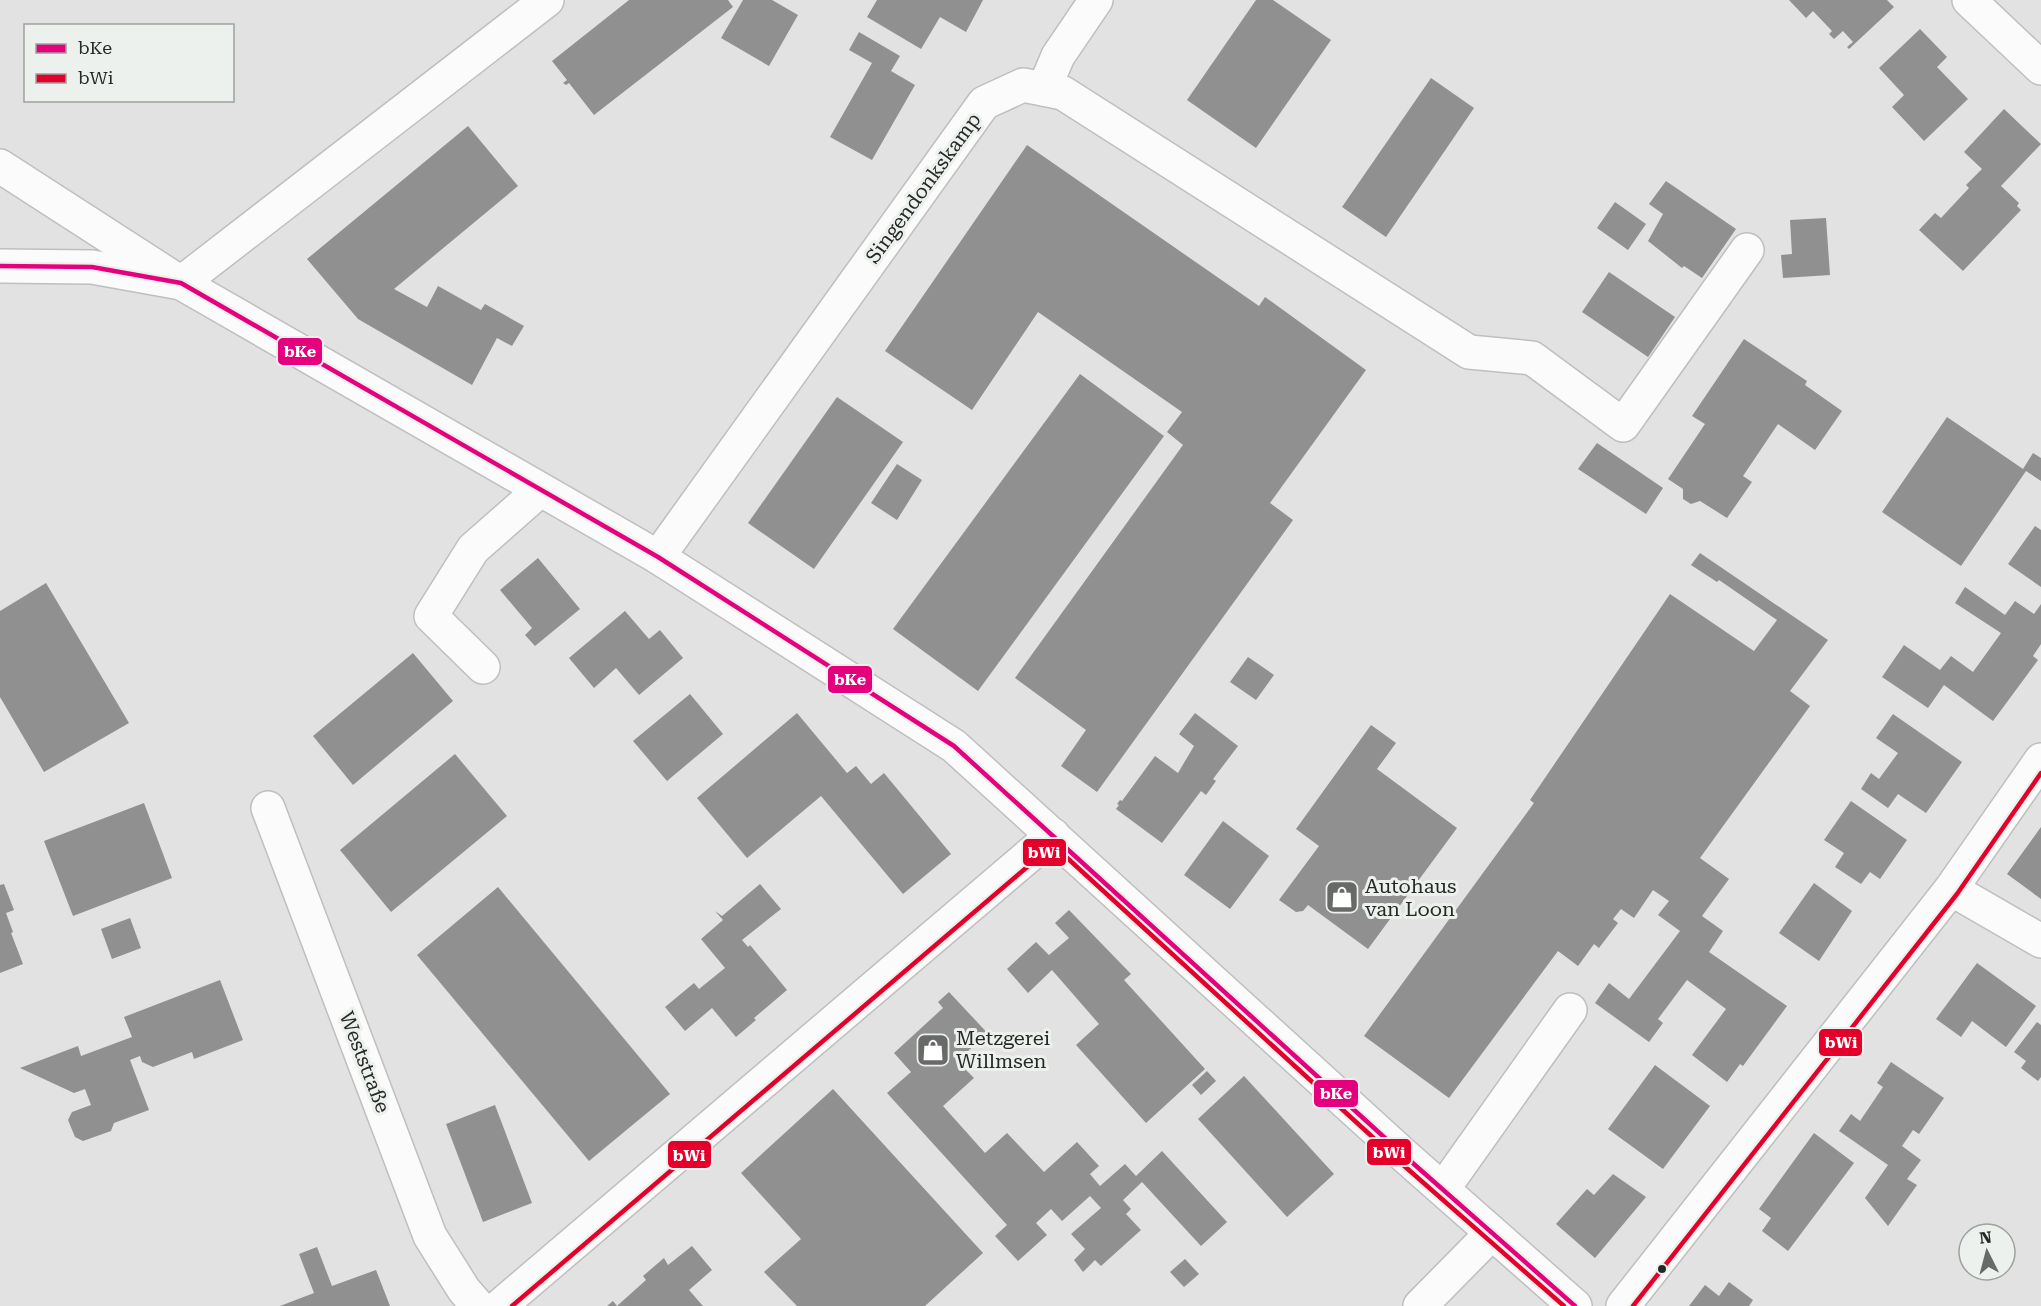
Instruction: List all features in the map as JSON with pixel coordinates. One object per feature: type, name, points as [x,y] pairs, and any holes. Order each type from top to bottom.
[{"type":"street","points":[[0,266],[92,267],[181,284],[547,0]]},
{"type":"street","points":[[1044,89],[1058,56],[1096,0]]},
{"type":"street","points":[[1969,0],[2041,68]]},
{"type":"street","name":"Singendonkskamp","points":[[658,557],[984,103],[1023,85],[1063,93],[1469,352],[1532,358],[1623,425],[1747,250]]},
{"type":"street","points":[[0,166],[181,284],[658,557],[954,746],[1575,1306]]},
{"type":"street","points":[[483,667],[431,616],[473,549],[540,490]]},
{"type":"street","points":[[1623,1306],[1951,889],[2041,760]]},
{"type":"street","name":"Weststraße","points":[[268,808],[430,1236],[464,1290],[478,1306]]},
{"type":"street","points":[[500,1306],[1053,835]]},
{"type":"street","points":[[1951,889],[2041,941]]},
{"type":"street","points":[[1443,1189],[1570,1010]]},
{"type":"street","points":[[1420,1306],[1492,1233]]},
{"type":"building","points":[[629,0],[728,0],[733,7],[594,115],[569,83],[566,85],[563,83],[567,80],[552,61]]},
{"type":"building","points":[[743,0],[772,0],[798,15],[769,66],[721,38]]},
{"type":"building","points":[[877,0],[983,0],[966,32],[940,17],[921,49],[867,17]]},
{"type":"building","points":[[1256,0],[1273,0],[1331,40],[1256,148],[1187,100]]},
{"type":"building","points":[[1789,0],[1887,0],[1894,7],[1849,49],[1847,47],[1853,42],[1843,31],[1834,39],[1829,34],[1832,31],[1813,11],[1806,18]]},
{"type":"building","points":[[1920,29],[1947,57],[1937,67],[1968,99],[1924,141],[1892,107],[1904,95],[1879,68]]},
{"type":"building","points":[[859,32],[900,56],[891,71],[915,85],[872,160],[830,137],[872,63],[849,50]]},
{"type":"building","points":[[1431,78],[1474,108],[1386,237],[1342,207]]},
{"type":"building","points":[[2004,109],[2041,144],[2001,186],[2019,203],[2017,206],[2021,210],[1963,271],[1919,230],[1935,213],[1941,218],[1969,188],[1966,185],[1982,169],[1964,152]]},
{"type":"building","points":[[468,126],[518,186],[394,289],[427,307],[438,286],[481,310],[485,304],[524,326],[512,346],[497,338],[472,385],[358,319],[307,259]]},
{"type":"building","points":[[1027,145],[1259,306],[1265,297],[1366,370],[1270,503],[1293,520],[1097,792],[1061,766],[1086,730],[1015,678],[1183,445],[1167,432],[1182,412],[1038,312],[972,410],[885,351]]},
{"type":"building","points":[[1666,181],[1736,229],[1702,278],[1684,266],[1682,268],[1648,241],[1663,214],[1649,204]]},
{"type":"building","points":[[1615,202],[1646,224],[1628,250],[1597,228]]},
{"type":"building","points":[[1826,218],[1830,275],[1783,278],[1781,255],[1792,254],[1790,220]]},
{"type":"building","points":[[1609,272],[1675,317],[1648,357],[1582,312]]},
{"type":"building","points":[[1744,339],[1807,381],[1805,385],[1842,411],[1815,450],[1778,424],[1743,476],[1752,482],[1727,518],[1700,501],[1691,504],[1683,499],[1683,489],[1668,479],[1705,424],[1692,416]]},
{"type":"building","points":[[1080,374],[1164,436],[978,691],[893,629]]},
{"type":"building","points":[[837,397],[903,442],[814,569],[748,523]]},
{"type":"building","points":[[1947,417],[2023,469],[2033,453],[2041,458],[2041,481],[2026,471],[1961,566],[1882,512]]},
{"type":"building","points":[[1597,443],[1663,488],[1646,514],[1578,469]]},
{"type":"building","points":[[897,464],[922,480],[897,520],[871,503]]},
{"type":"building","points":[[2035,526],[2041,530],[2041,587],[2008,564]]},
{"type":"building","points":[[1700,553],[1828,640],[1790,691],[1810,706],[1700,858],[1729,879],[1702,916],[1723,931],[1709,952],[1787,1006],[1743,1066],[1740,1064],[1727,1082],[1692,1055],[1726,1009],[1687,980],[1658,1019],[1663,1023],[1649,1042],[1595,1003],[1609,983],[1629,999],[1680,931],[1658,915],[1669,901],[1653,890],[1634,918],[1621,909],[1613,919],[1618,923],[1599,948],[1594,944],[1578,966],[1558,951],[1449,1098],[1364,1036],[1534,803],[1530,800],[1670,594],[1754,651],[1777,620],[1719,580],[1717,582],[1691,565]]},
{"type":"building","points":[[538,558],[580,609],[535,646],[525,635],[532,628],[500,590]]},
{"type":"building","points":[[46,583],[129,723],[44,772],[0,697],[0,611]]},
{"type":"building","points":[[1965,587],[2005,615],[2015,601],[2034,614],[2041,604],[2041,644],[2033,656],[2038,660],[1993,721],[1944,685],[1928,708],[1882,677],[1904,645],[1940,670],[1951,656],[1973,672],[2001,633],[1955,603]]},
{"type":"building","points":[[625,611],[649,639],[660,630],[683,658],[639,695],[616,668],[594,688],[569,658]]},
{"type":"building","points":[[413,653],[453,701],[353,785],[313,736]]},
{"type":"building","points":[[1248,657],[1274,675],[1256,700],[1230,682]]},
{"type":"building","points":[[690,694],[723,734],[667,781],[633,741]]},
{"type":"building","points":[[797,713],[847,773],[856,766],[871,784],[884,773],[951,854],[903,894],[821,796],[747,858],[697,798]]},
{"type":"building","points":[[1195,713],[1238,746],[1213,779],[1216,781],[1206,795],[1201,791],[1162,843],[1116,809],[1119,805],[1117,804],[1120,800],[1122,801],[1155,756],[1178,773],[1194,746],[1179,734]]},
{"type":"building","points":[[1893,714],[1962,762],[1926,813],[1898,794],[1888,808],[1861,789],[1871,773],[1879,779],[1898,753],[1876,738]]},
{"type":"building","points":[[1371,725],[1396,743],[1377,769],[1457,828],[1368,949],[1308,905],[1303,911],[1296,912],[1279,900],[1319,846],[1296,829]]},
{"type":"building","points":[[455,754],[507,816],[391,912],[340,850]]},
{"type":"building","points":[[1851,801],[1907,840],[1880,879],[1870,872],[1861,884],[1835,867],[1844,853],[1824,840]]},
{"type":"building","points":[[144,803],[172,878],[73,916],[44,841]]},
{"type":"building","points":[[1223,821],[1269,856],[1230,909],[1184,875]]},
{"type":"building","points":[[2041,827],[2041,899],[2007,874]]},
{"type":"building","points":[[1814,883],[1852,911],[1819,961],[1779,933]]},
{"type":"building","points":[[4,884],[14,910],[6,913],[23,964],[0,973],[0,885]]},
{"type":"building","points":[[760,884],[781,909],[742,940],[748,947],[750,945],[787,990],[736,1037],[712,1008],[685,1031],[665,1007],[694,983],[699,989],[725,968],[701,939],[723,920],[715,911],[722,916]]},
{"type":"building","points":[[498,887],[670,1094],[589,1161],[417,955]]},
{"type":"building","points":[[1069,910],[1131,974],[1124,980],[1205,1069],[1146,1123],[1076,1045],[1099,1024],[1052,970],[1028,993],[1007,969],[1036,942],[1049,955],[1069,938],[1055,923]]},
{"type":"building","points":[[130,918],[141,948],[112,959],[101,929]]},
{"type":"building","points":[[1977,963],[2036,1006],[2006,1047],[1972,1021],[1961,1037],[1936,1019]]},
{"type":"building","points":[[220,980],[243,1040],[194,1059],[192,1052],[153,1067],[142,1062],[140,1056],[130,1060],[149,1110],[114,1123],[111,1131],[83,1141],[75,1137],[68,1120],[72,1112],[91,1105],[85,1089],[74,1093],[20,1068],[78,1046],[81,1056],[132,1037],[124,1017]]},
{"type":"building","points":[[949,992],[993,1039],[984,1047],[979,1041],[957,1061],[974,1078],[943,1106],[985,1153],[1007,1133],[1044,1172],[1077,1142],[1099,1166],[1090,1174],[1100,1186],[1125,1164],[1136,1176],[1162,1151],[1227,1222],[1201,1246],[1142,1182],[1123,1200],[1131,1209],[1126,1214],[1141,1230],[1101,1266],[1095,1260],[1083,1272],[1074,1260],[1085,1249],[1071,1234],[1101,1208],[1090,1196],[1062,1221],[1051,1209],[1036,1223],[1047,1235],[1018,1261],[995,1236],[1007,1225],[887,1093],[911,1072],[894,1053],[943,1008],[938,1002]]},
{"type":"building","points":[[2037,1022],[2041,1025],[2041,1077],[2038,1081],[2021,1068],[2026,1061],[2014,1052]]},
{"type":"building","points":[[1891,1062],[1944,1098],[1919,1134],[1913,1130],[1902,1146],[1921,1160],[1907,1179],[1917,1185],[1888,1226],[1865,1198],[1888,1165],[1839,1131],[1851,1114],[1860,1121],[1883,1087],[1877,1083]]},
{"type":"building","points":[[1655,1065],[1710,1106],[1663,1169],[1608,1129]]},
{"type":"building","points":[[1207,1071],[1216,1081],[1201,1095],[1192,1085]]},
{"type":"building","points":[[1244,1076],[1334,1174],[1287,1217],[1198,1119]]},
{"type":"building","points":[[833,1089],[983,1253],[925,1306],[797,1306],[764,1272],[801,1239],[741,1173]]},
{"type":"building","points":[[495,1105],[532,1203],[483,1222],[446,1124]]},
{"type":"building","points":[[1814,1133],[1854,1163],[1788,1251],[1762,1231],[1771,1218],[1759,1209]]},
{"type":"building","points":[[1613,1174],[1646,1197],[1595,1258],[1556,1224],[1587,1189],[1594,1195]]},
{"type":"building","points":[[692,1246],[712,1270],[689,1290],[703,1306],[617,1306],[646,1280],[643,1276],[664,1258],[668,1265]]},
{"type":"building","points":[[317,1247],[332,1286],[376,1270],[390,1306],[280,1306],[314,1293],[299,1254]]},
{"type":"building","points":[[1185,1259],[1199,1274],[1184,1287],[1170,1272]]},
{"type":"building","points":[[1729,1282],[1753,1300],[1749,1306],[1689,1306],[1705,1285],[1719,1296]]},
{"type":"building","points":[[613,1301],[617,1306],[607,1306]]},
{"type":"transit line","name":"bKe","points":[[0,266],[92,267],[181,283],[658,557],[954,746],[1407,1158],[1575,1306]]},
{"type":"transit line","name":"bWi","points":[[1633,1306],[1957,894],[2041,773]]},
{"type":"transit line","name":"bWi","points":[[512,1306],[1053,845],[1402,1164],[1564,1306]]},
{"type":"place","name":"Autohaus van Loon","points":[[1342,897]]},
{"type":"place","name":"Metzgerei Willmsen","points":[[933,1050]]}]
